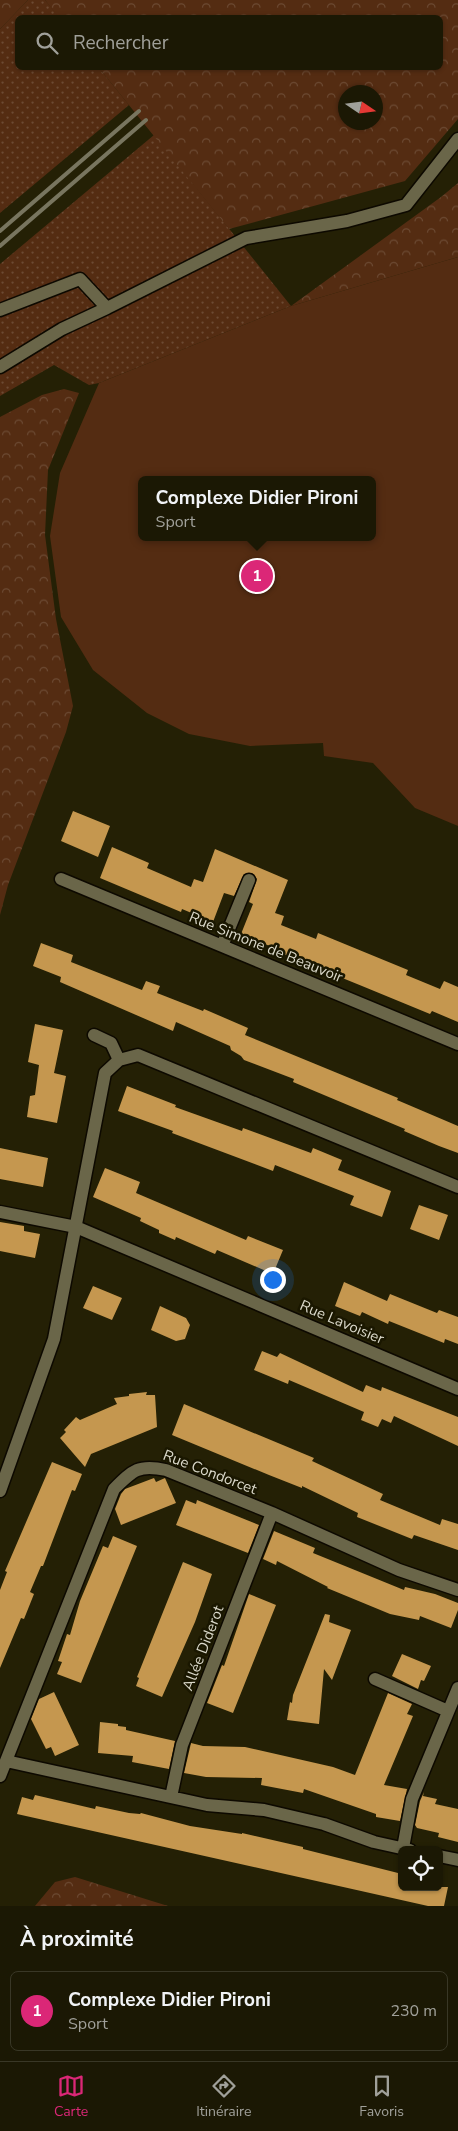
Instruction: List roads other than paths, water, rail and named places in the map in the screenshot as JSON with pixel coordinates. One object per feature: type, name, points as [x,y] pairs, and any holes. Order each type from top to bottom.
[{"type":"street","points":[[0,367],[62,330],[246,238],[347,222],[406,205],[458,139]]},
{"type":"street","points":[[0,310],[80,279],[107,308]]},
{"type":"street","name":"Rue Simone de Beauvoir","points":[[61,879],[458,1044]]},
{"type":"street","points":[[222,946],[249,880]]},
{"type":"street","points":[[94,1035],[111,1043],[119,1060]]},
{"type":"street","points":[[0,1491],[54,1339],[105,1073],[119,1060],[138,1056],[458,1187]]},
{"type":"street","name":"Rue Lavoisier","points":[[0,1212],[76,1227],[458,1389]]},
{"type":"street","name":"Rue Condorcet","points":[[0,1776],[114,1489],[130,1473],[148,1466],[166,1470],[272,1513],[399,1570],[458,1590]]},
{"type":"street","name":"Allée Diderot","points":[[171,1797],[182,1745],[272,1513]]},
{"type":"street","points":[[375,1680],[448,1712]]},
{"type":"street","points":[[407,1846],[412,1799],[458,1688]]},
{"type":"street","points":[[6,1761],[207,1805],[264,1810],[324,1824],[374,1842],[398,1847]]},
{"type":"street","points":[[443,1857],[458,1860]]},
{"type":"railway","points":[[0,231],[139,111]]},
{"type":"railway","points":[[0,246],[146,120]]},
{"type":"place","name":"Complexe Didier Pironi","points":[[257,576]]}]
